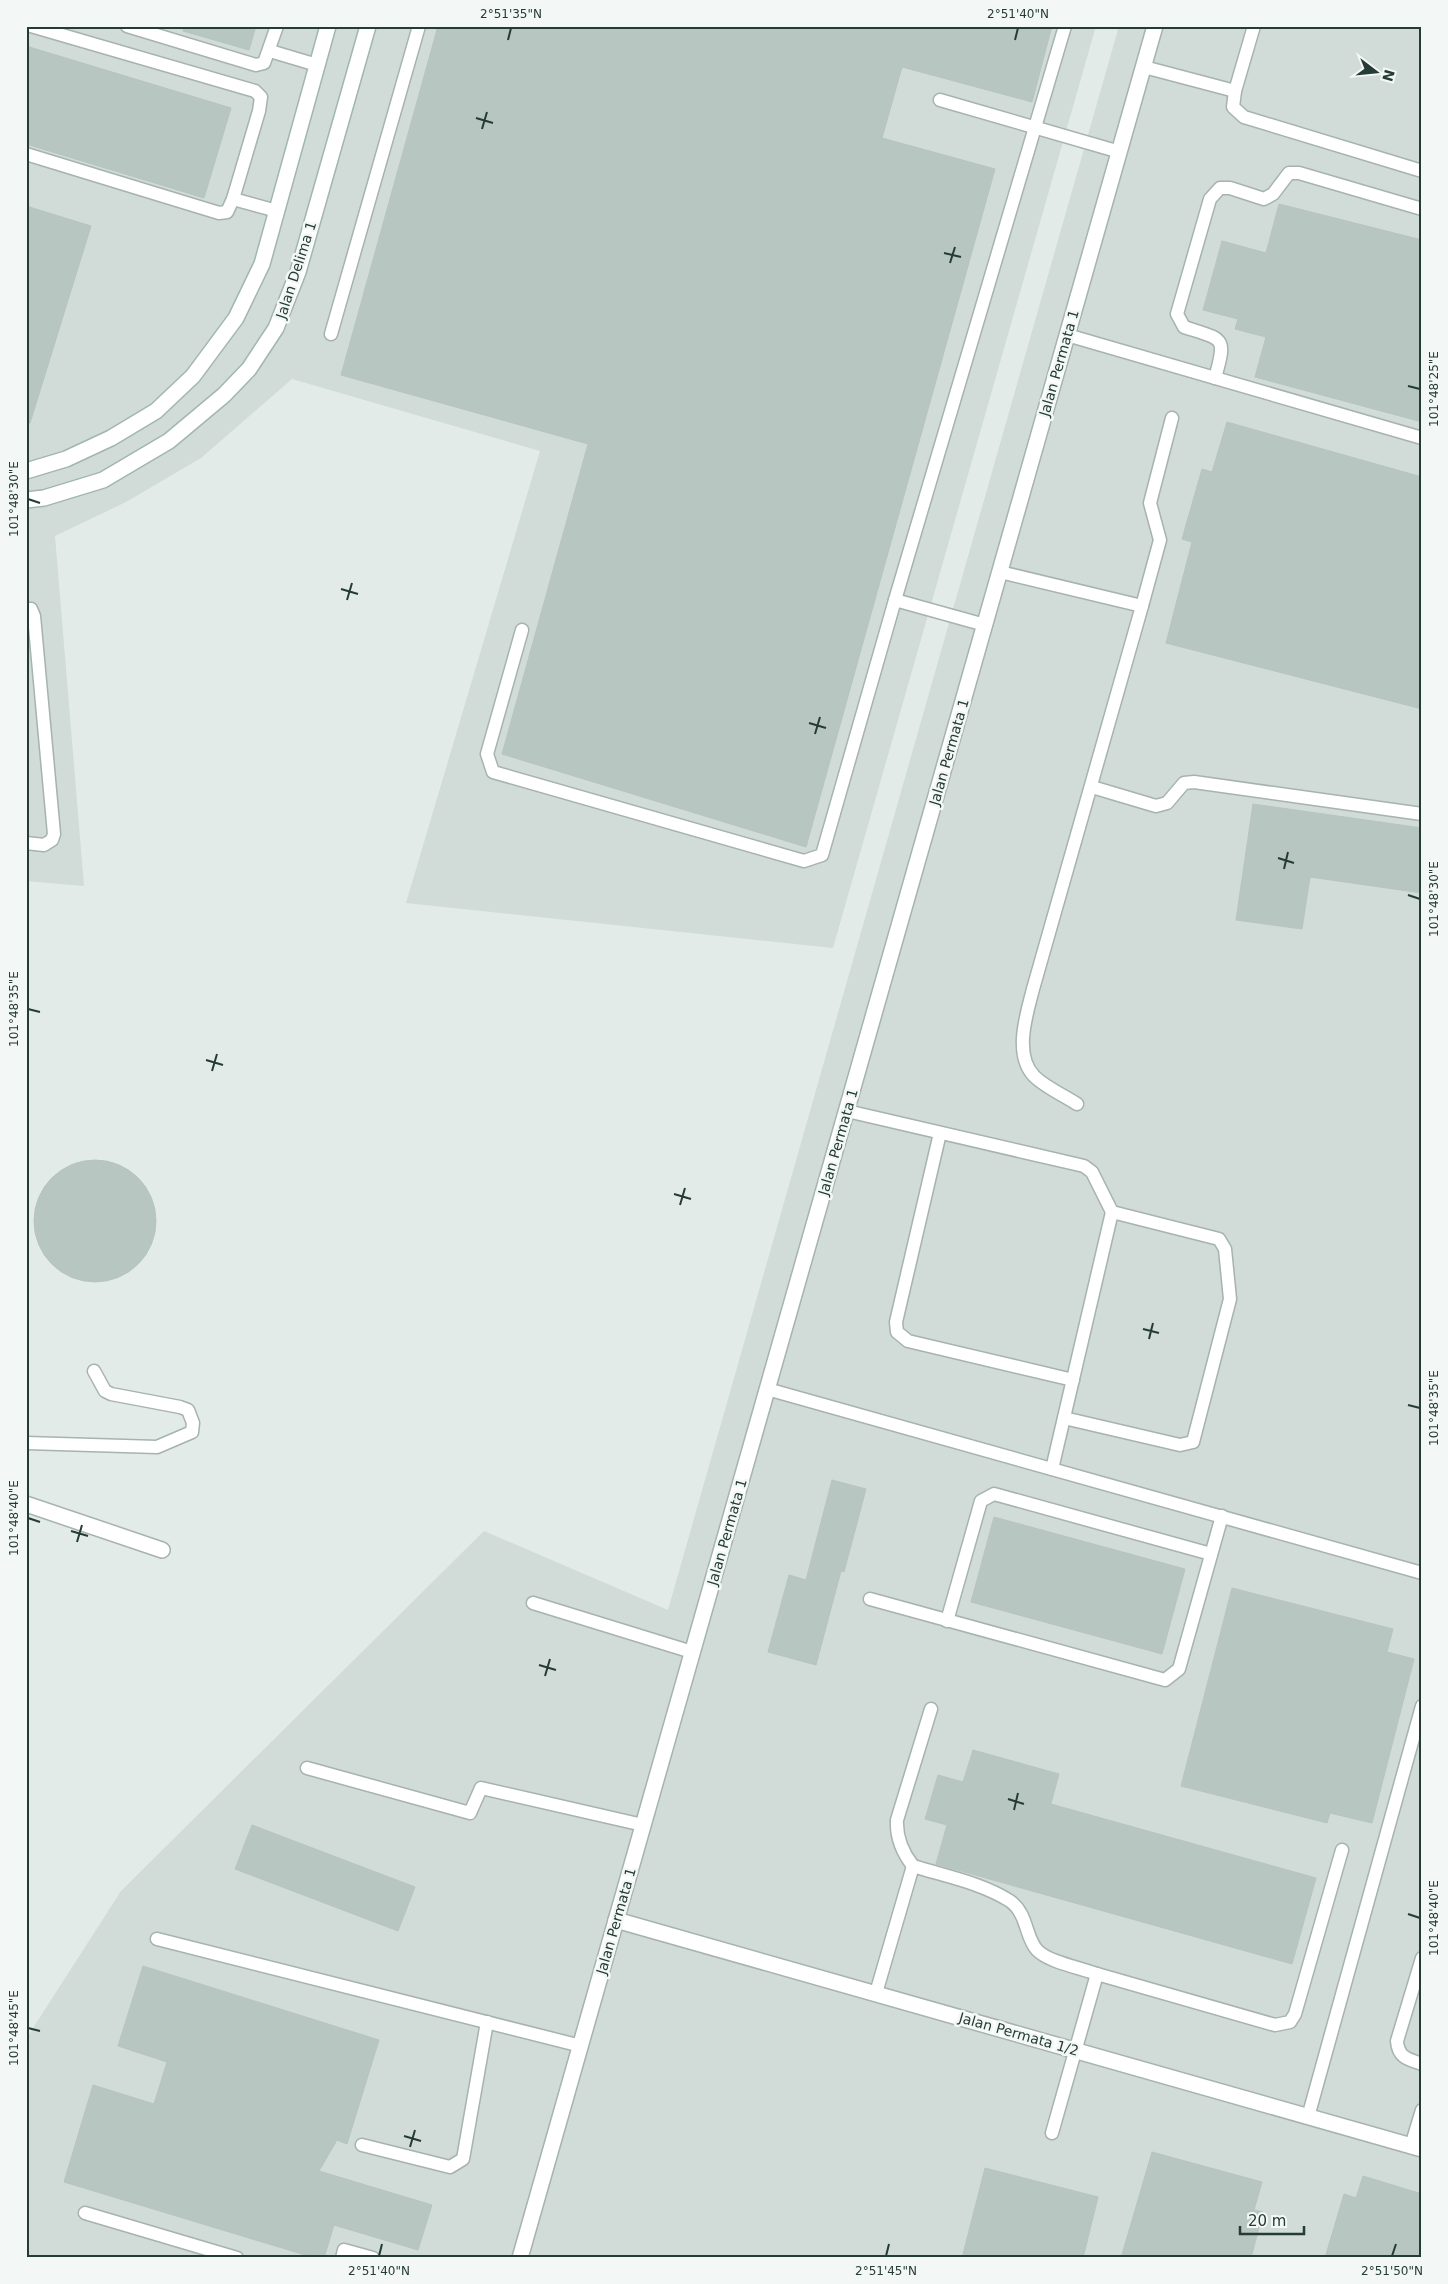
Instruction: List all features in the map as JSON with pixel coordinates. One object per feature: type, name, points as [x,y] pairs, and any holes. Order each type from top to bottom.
[{"type":"street","points":[[26,471],[66,459],[111,438],[156,411],[193,376],[236,318],[262,264],[328,26]]},
{"type":"street","name":"Jalan Delima 1","points":[[26,500],[44,498],[103,480],[169,442],[224,395],[249,368],[276,328],[298,272],[368,26]]},
{"type":"street","name":"Jalan Permata 1","points":[[520,2258],[1155,26]]},
{"type":"street","points":[[26,1504],[162,1550]]},
{"type":"street","name":"Jalan Permata 1/2","points":[[616,1920],[1416,2148]]},
{"type":"lane","points":[[26,154],[219,213],[227,212],[233,199],[259,111],[261,96],[255,91],[31,26]]},
{"type":"lane","points":[[127,26],[256,65],[264,63],[277,26]]},
{"type":"lane","points":[[331,334],[419,26]]},
{"type":"lane","points":[[522,630],[487,754],[493,772],[804,861],[822,855],[895,600],[1065,26]]},
{"type":"lane","points":[[1254,26],[1235,91],[1233,107],[1244,117],[1422,171]]},
{"type":"lane","points":[[270,50],[317,65]]},
{"type":"lane","points":[[1144,67],[1235,91]]},
{"type":"lane","points":[[940,100],[1120,152]]},
{"type":"lane","points":[[1215,378],[1223,350],[1220,341],[1184,327],[1177,314],[1210,199],[1220,188],[1230,188],[1264,199],[1273,194],[1289,173],[1299,173],[1422,209]]},
{"type":"lane","points":[[233,199],[277,211]]},
{"type":"lane","points":[[1067,335],[1422,438]]},
{"type":"lane","points":[[1077,1104],[1034,1075],[1027,1064],[1022,1038],[1033,988],[1092,787],[1160,540],[1150,503],[1172,418]]},
{"type":"lane","points":[[1000,572],[1142,606]]},
{"type":"lane","points":[[895,600],[985,625]]},
{"type":"lane","points":[[26,609],[30,609],[34,616],[54,834],[52,840],[44,845],[26,843]]},
{"type":"lane","points":[[1092,787],[1156,806],[1167,803],[1184,783],[1194,782],[1422,814]]},
{"type":"lane","points":[[847,1111],[1084,1166],[1092,1172],[1112,1212],[1052,1469]]},
{"type":"lane","points":[[940,1133],[896,1322],[897,1332],[908,1341],[1073,1380]]},
{"type":"lane","points":[[1064,1418],[1180,1445],[1193,1442],[1230,1299],[1224,1249],[1219,1239],[1112,1212]]},
{"type":"lane","points":[[26,1443],[157,1447],[192,1432],[193,1423],[188,1410],[111,1394],[105,1391],[94,1371]]},
{"type":"lane","points":[[767,1389],[1422,1573]]},
{"type":"lane","points":[[947,1621],[981,1501],[994,1494],[1211,1554]]},
{"type":"lane","points":[[870,1599],[1165,1680],[1179,1669],[1222,1516]]},
{"type":"lane","points":[[533,1603],[692,1652]]},
{"type":"lane","points":[[1308,2116],[1422,1706]]},
{"type":"lane","points":[[931,1709],[897,1820],[896,1833],[905,1855],[913,1866],[993,1892],[1012,1902],[1024,1916],[1036,1949],[1045,1956],[1097,1974],[1275,2025],[1290,2022],[1295,2014],[1342,1850]]},
{"type":"lane","points":[[307,1768],[470,1813],[481,1788],[643,1826]]},
{"type":"lane","points":[[876,1993],[913,1866]]},
{"type":"lane","points":[[157,1939],[580,2046]]},
{"type":"lane","points":[[1422,1958],[1397,2041],[1398,2050],[1404,2058],[1422,2064]]},
{"type":"lane","points":[[1052,2133],[1097,1974]]},
{"type":"lane","points":[[362,2145],[450,2168],[463,2158],[487,2022]]},
{"type":"lane","points":[[1416,2148],[1422,2110]]},
{"type":"lane","points":[[85,2214],[237,2258]]},
{"type":"lane","points":[[342,2258],[344,2250],[373,2258]]},
{"type":"shaded area","points":[[26,26],[1096,26],[833,948],[406,903],[540,451],[292,379],[201,458],[126,502],[55,536],[84,886],[26,881]]},
{"type":"shaded area","points":[[1119,26],[1422,26],[1422,2258],[26,2258],[26,2039],[121,1891],[484,1531],[668,1610]]},
{"type":"building","points":[[184,26],[256,26],[249,50],[183,31]]},
{"type":"building","points":[[438,26],[1052,26],[1032,102],[902,67],[882,138],[995,169],[806,847],[502,754],[588,444],[341,375]]},
{"type":"building","points":[[26,46],[231,108],[204,198],[26,144]]},
{"type":"building","points":[[1279,204],[1422,240],[1422,422],[1255,377],[1266,337],[1235,329],[1238,319],[1203,310],[1222,241],[1266,253]]},
{"type":"building","points":[[26,206],[91,226],[30,423],[26,423]]},
{"type":"building","points":[[1227,422],[1422,477],[1422,709],[1166,643],[1192,542],[1182,539],[1202,469],[1212,472]]},
{"type":"building","points":[[1253,804],[1422,828],[1422,893],[1310,877],[1302,929],[1236,920]]},
{"type":"building","points":[[95,1160],[118,1164],[138,1178],[152,1198],[156,1221],[152,1244],[138,1264],[118,1278],[95,1282],[72,1278],[52,1264],[38,1244],[34,1221],[38,1198],[52,1178],[72,1164]]},
{"type":"building","points":[[832,1480],[866,1489],[844,1572],[841,1571],[816,1665],[768,1652],[789,1575],[806,1580]]},
{"type":"building","points":[[994,1517],[1185,1569],[1162,1654],[971,1602]]},
{"type":"building","points":[[1232,1588],[1393,1629],[1387,1652],[1414,1659],[1372,1823],[1330,1813],[1327,1823],[1181,1786]]},
{"type":"building","points":[[973,1750],[1059,1774],[1051,1804],[1316,1878],[1292,1964],[936,1864],[947,1825],[925,1819],[938,1775],[963,1782]]},
{"type":"building","points":[[252,1825],[415,1887],[398,1931],[235,1869]]},
{"type":"building","points":[[143,1966],[379,2040],[347,2144],[337,2140],[319,2171],[432,2205],[418,2250],[334,2225],[324,2258],[315,2258],[64,2182],[93,2085],[154,2104],[167,2062],[118,2046]]},
{"type":"building","points":[[1152,2152],[1262,2182],[1254,2210],[1263,2212],[1251,2258],[1121,2258]]},
{"type":"building","points":[[985,2168],[1098,2197],[1083,2258],[962,2258]]},
{"type":"building","points":[[1363,2176],[1422,2194],[1422,2258],[1325,2258],[1344,2194],[1356,2198]]}]
